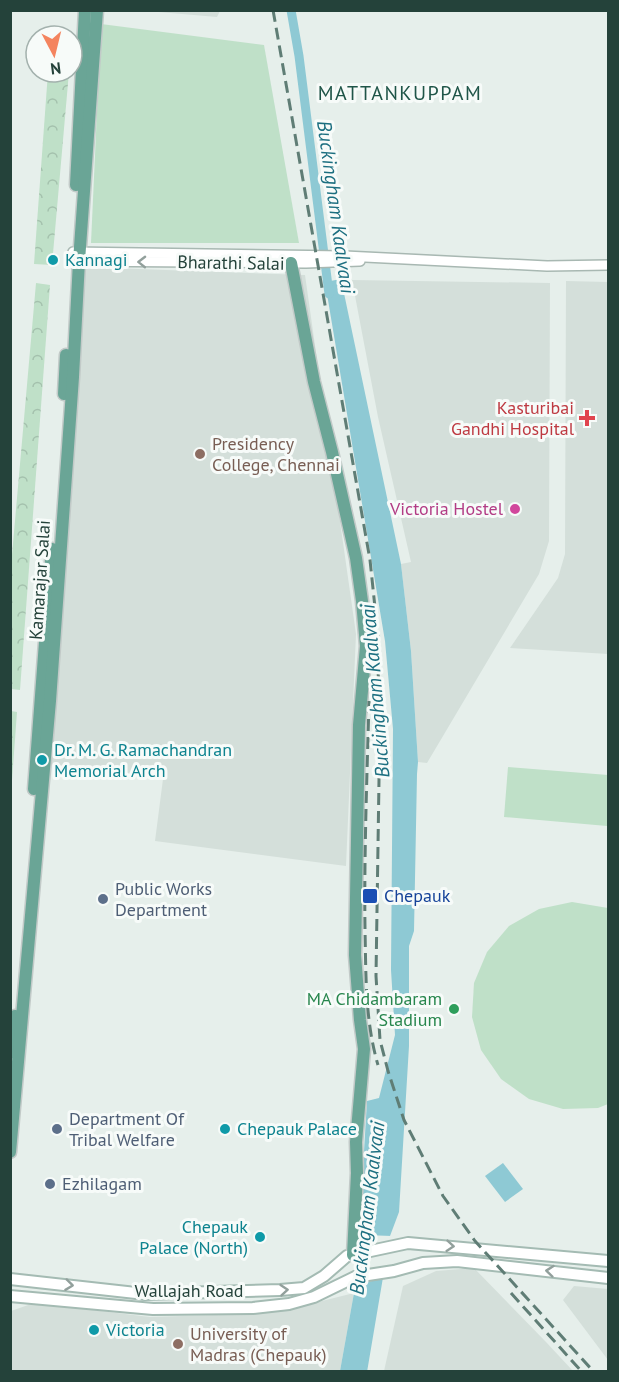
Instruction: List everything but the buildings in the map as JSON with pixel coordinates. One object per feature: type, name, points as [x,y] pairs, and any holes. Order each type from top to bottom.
[{"type":"main road","name":"Kamarajar Salai","points":[[10,1152],[50,690],[73,376],[85,10]]},
{"type":"main road","name":"Kamarajar Salai","points":[[10,1053],[20,970],[97,10]]},
{"type":"main road","points":[[291,263],[314,382],[357,558],[366,646],[359,724],[355,944],[364,1049],[356,1142],[355,1254],[408,1243],[609,1261]]},
{"type":"main road","name":"Wallajah Road","points":[[10,1279],[145,1294],[280,1290],[304,1288],[324,1276],[347,1256],[355,1254]]},
{"type":"main road","name":"Wallajah Road","points":[[10,1296],[153,1309],[253,1308],[289,1304],[314,1298],[355,1277],[394,1271],[423,1263],[457,1261],[609,1278]]},
{"type":"street","name":"Bharathi Salai","points":[[76,256],[389,259],[547,266],[609,265]]},
{"type":"street","name":"Bharathi Salai","points":[[76,256],[291,263],[304,259]]},
{"type":"shaded area","points":[[220,10],[217,17],[147,11]]},
{"type":"shaded area","name":"Presidency College, Chennai","points":[[83,267],[305,275],[356,634],[346,866],[155,841],[163,779],[49,764]]},
{"type":"shaded area","name":"Presidency College, Chennai","points":[[352,280],[550,283],[549,541],[539,574],[427,763],[418,762],[411,651],[401,564],[411,562],[378,417]]},
{"type":"shaded area","name":"Kasturibai Gandhi Hospital","points":[[566,281],[608,282],[608,654],[510,648],[558,578],[565,554]]},
{"type":"shaded area","points":[[474,1268],[573,1371],[384,1371],[403,1286],[436,1271]]},
{"type":"shaded area","points":[[574,1286],[608,1289],[608,1360],[563,1300]]},
{"type":"shaded area","name":"University of Madras (Chepauk)","points":[[354,1293],[340,1371],[11,1372],[11,1311],[34,1303],[150,1317],[247,1314],[286,1310]]},
{"type":"green space","points":[[101,24],[264,45],[299,243],[91,243]]},
{"type":"green space","points":[[47,84],[68,84],[52,265],[34,264]]},
{"type":"green space","points":[[36,283],[50,285],[20,690],[11,689],[11,566]]},
{"type":"green space","points":[[10,711],[17,712],[11,794]]},
{"type":"green space","points":[[508,767],[608,775],[607,826],[504,817]]},
{"type":"green space","points":[[572,902],[608,908],[608,1104],[598,1108],[563,1109],[529,1099],[501,1079],[481,1050],[472,1017],[474,983],[487,952],[509,926],[539,909]]},
{"type":"water","points":[[341,279],[401,564],[411,651],[418,762],[414,931],[409,946],[409,1046],[399,1212],[390,1236],[367,1372],[340,1371],[354,1293],[363,1283],[367,1235],[360,1218],[367,1101],[379,1098],[395,1035],[391,970],[393,729],[385,641],[325,282]]},
{"type":"water","points":[[503,1163],[523,1189],[505,1202],[485,1176]]},
{"type":"pier","points":[[364,1235],[392,1236],[386,1278],[358,1284],[360,1282]]},
{"type":"waterway","name":"Buckingham Kaalvaai","points":[[291,10],[299,56],[329,294]]},
{"type":"railway","points":[[273,10],[370,560],[378,636],[379,780],[376,976],[380,1040],[404,1120],[443,1196],[475,1241],[594,1372]]},
{"type":"railway","points":[[369,701],[365,872],[366,963],[368,1015],[378,1065]]},
{"type":"railway","points":[[511,1293],[582,1372]]},
{"type":"place","name":"Kannagi","points":[[53,260]]},
{"type":"place","name":"Kasturibai Gandhi Hospital","points":[[587,418]]},
{"type":"place","name":"Presidency College, Chennai","points":[[200,454]]},
{"type":"place","name":"Victoria Hostel","points":[[515,509]]},
{"type":"place","name":"Dr. M. G. Ramachandran Memorial Arch","points":[[42,760]]},
{"type":"place","name":"Chepauk","points":[[370,896]]},
{"type":"place","name":"Public Works Department","points":[[103,899]]},
{"type":"place","name":"MA Chidambaram Stadium","points":[[454,1009]]},
{"type":"place","name":"Department Of Tribal Welfare","points":[[57,1129]]},
{"type":"place","name":"Chepauk Palace","points":[[225,1129]]},
{"type":"place","name":"Ezhilagam","points":[[50,1184]]},
{"type":"place","name":"Chepauk Palace (North)","points":[[260,1237]]},
{"type":"place","name":"Victoria","points":[[94,1330]]},
{"type":"place","name":"University of Madras (Chepauk)","points":[[178,1344]]},
{"type":"district","name":"MATTANKUPPAM","points":[[400,93]]}]
